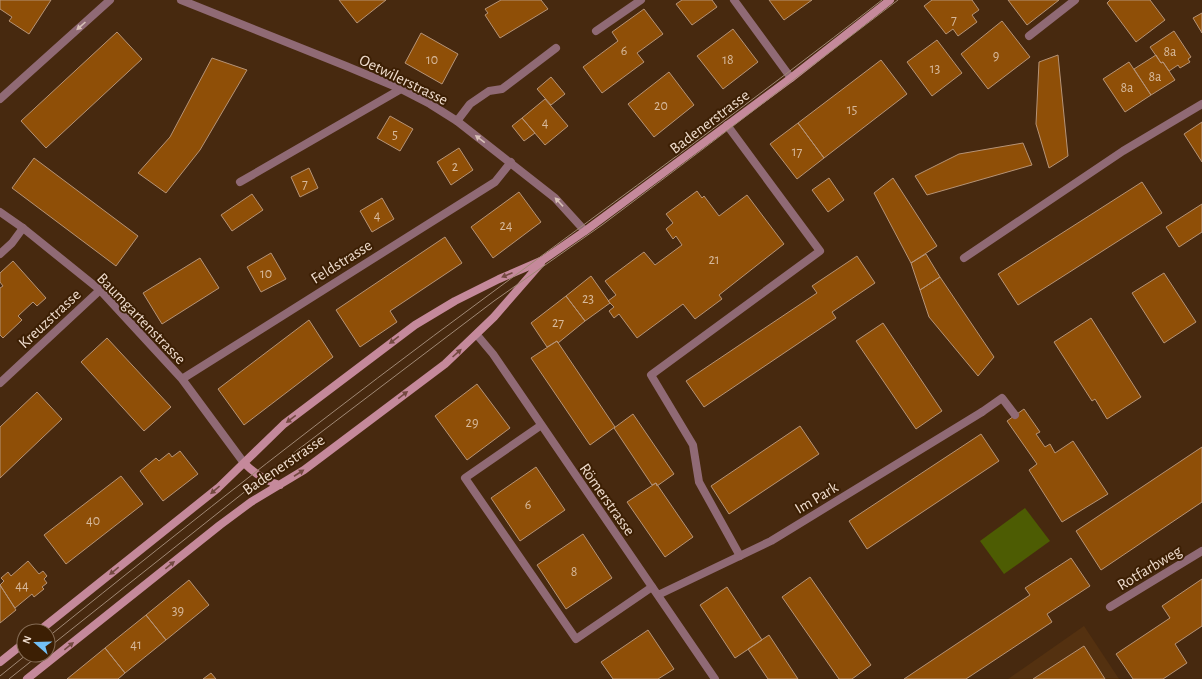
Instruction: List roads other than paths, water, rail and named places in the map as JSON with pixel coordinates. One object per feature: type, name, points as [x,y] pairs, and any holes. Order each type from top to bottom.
[{"type":"main road","name":"Badenerstrasse","points":[[49,623],[218,488],[284,424],[427,317],[499,279],[542,260],[585,232],[791,78],[890,0]]},
{"type":"main road","name":"Badenerstrasse","points":[[28,679],[220,525],[252,502],[304,470],[445,364],[477,335],[542,260]]},
{"type":"main road","points":[[244,463],[266,481],[280,485]]},
{"type":"main road","points":[[0,662],[16,649]]},
{"type":"street","points":[[0,99],[110,0]]},
{"type":"street","name":"Oetwilerstrasse","points":[[181,0],[401,89],[457,122],[511,162],[556,198],[585,232]]},
{"type":"street","points":[[596,31],[641,0]]},
{"type":"street","points":[[734,0],[791,78]]},
{"type":"street","points":[[1029,36],[1075,0]]},
{"type":"street","points":[[457,122],[470,104],[489,91],[502,89],[556,48]]},
{"type":"street","points":[[240,182],[401,89]]},
{"type":"street","points":[[964,258],[1124,151],[1202,104]]},
{"type":"street","points":[[728,125],[820,251],[651,375],[693,445],[700,482],[740,556]]},
{"type":"street","name":"Feldstrasse","points":[[182,379],[494,182],[511,162]]},
{"type":"street","name":"Baumgartenstrasse","points":[[0,212],[23,228],[100,290],[182,379],[244,463]]},
{"type":"street","points":[[0,254],[12,243],[23,228]]},
{"type":"street","name":"Kreuzstrasse","points":[[0,383],[100,290]]},
{"type":"street","name":"Römerstrasse","points":[[477,335],[493,354],[540,426],[715,679]]},
{"type":"street","name":"Im Park","points":[[658,595],[771,541],[982,412],[1002,398],[1015,415]]},
{"type":"street","points":[[540,426],[465,478],[576,639],[652,587]]},
{"type":"street","name":"Rotfarbweg","points":[[1110,607],[1202,551]]},
{"type":"tram line","points":[[56,631],[322,420],[736,112],[882,0]]},
{"type":"tram line","points":[[56,642],[291,455],[494,301],[602,225],[898,0]]},
{"type":"tram line","points":[[0,676],[16,663]]},
{"type":"tram line","points":[[9,679],[29,663]]}]
